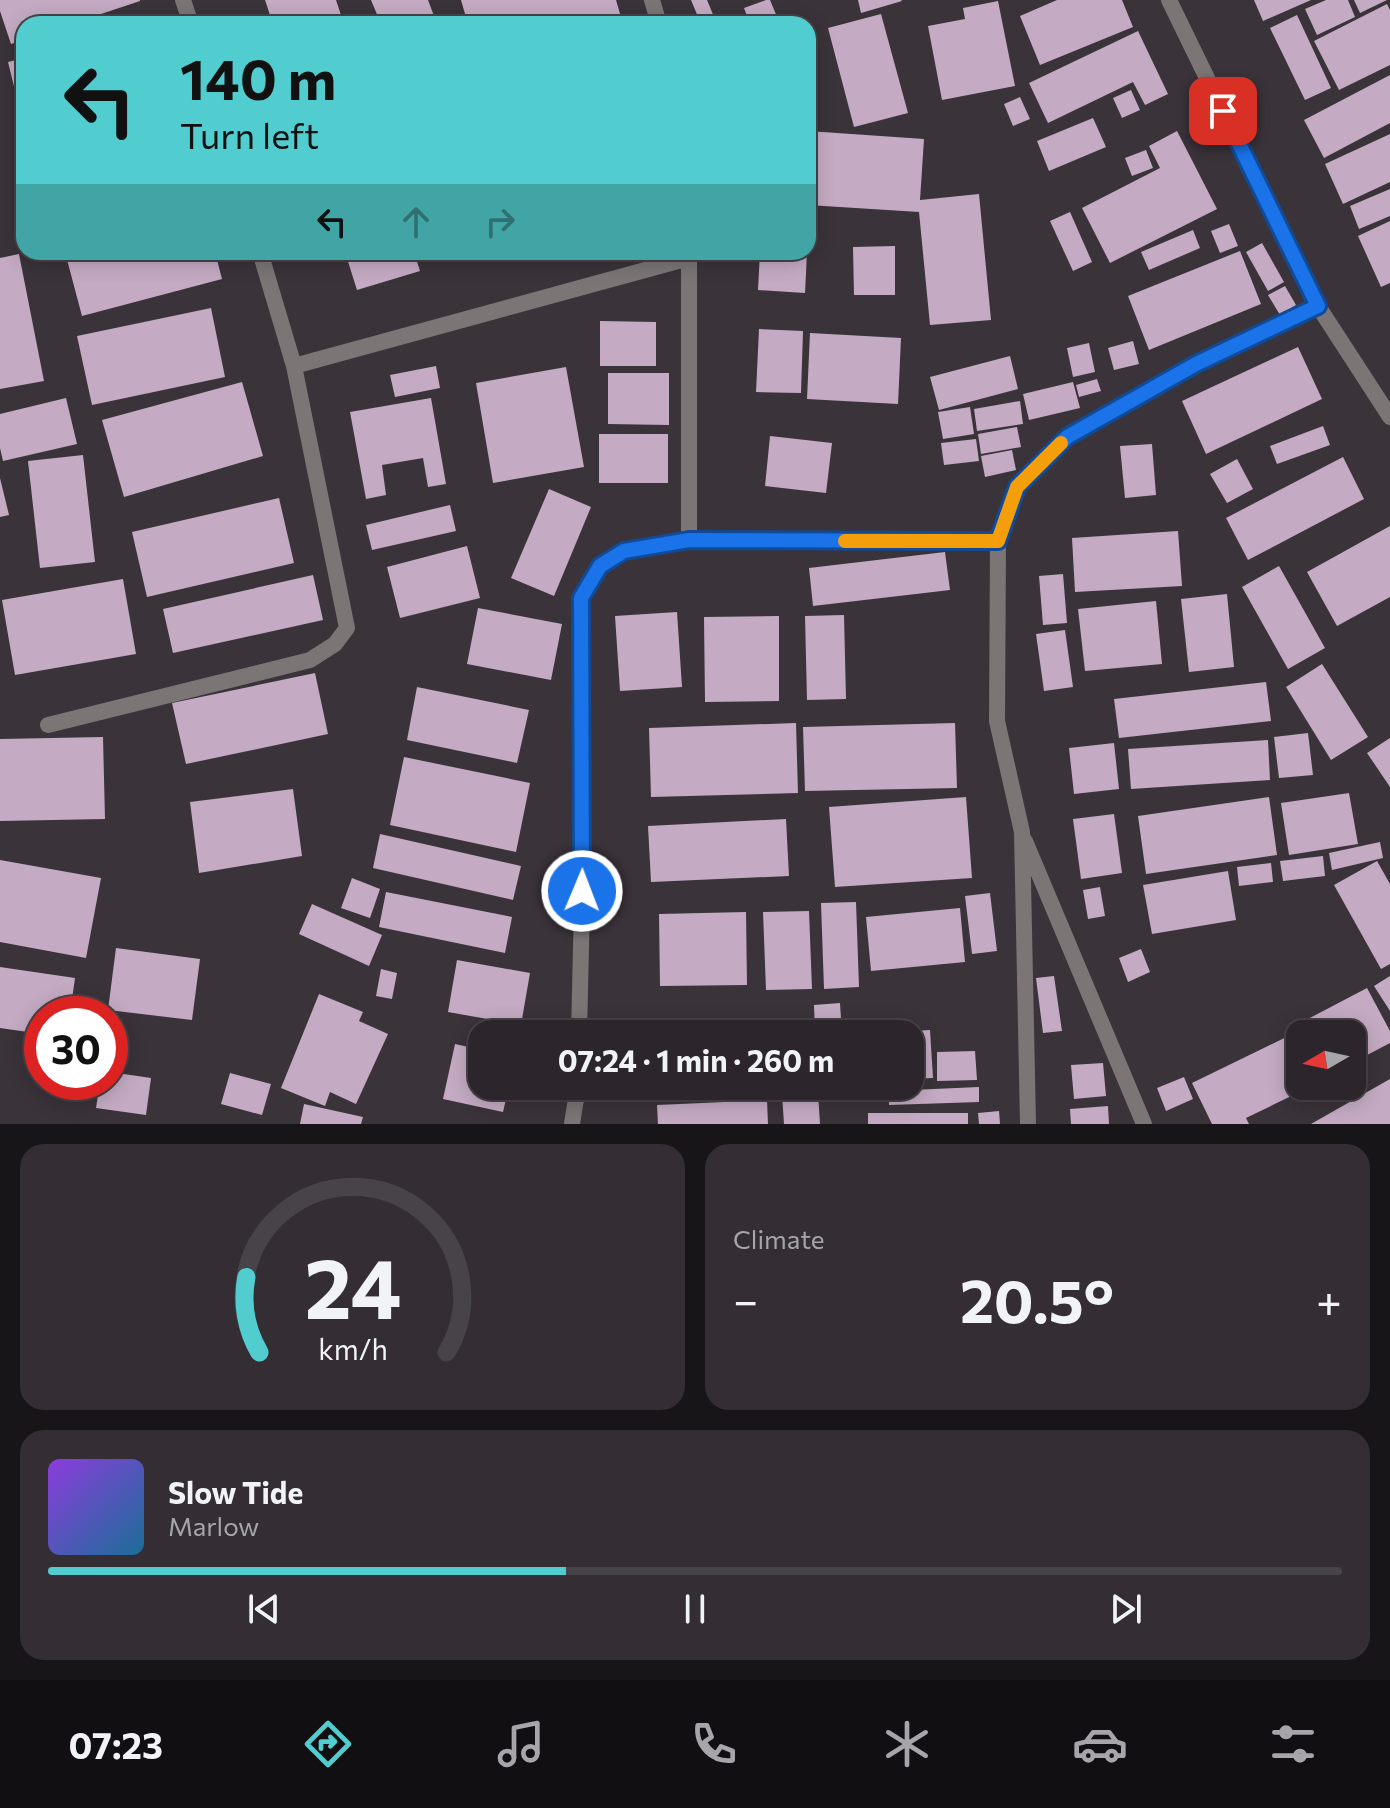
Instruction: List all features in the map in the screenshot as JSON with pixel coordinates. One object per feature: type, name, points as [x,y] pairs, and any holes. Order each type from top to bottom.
[{"type":"street","points":[[1169,0],[1318,306],[1390,417]]},
{"type":"street","points":[[48,725],[310,660],[335,644],[347,628],[294,366],[262,260]]},
{"type":"street","points":[[294,366],[671,260]]},
{"type":"street","points":[[689,260],[689,540]]},
{"type":"street","points":[[1144,1124],[1022,832],[997,721],[998,541],[1017,487],[1067,437],[1196,364],[1318,306]]},
{"type":"street","points":[[579,1020],[583,862],[581,598],[600,566],[624,551],[689,540],[998,541]]},
{"type":"street","points":[[1022,832],[1028,1124]]},
{"type":"street","points":[[572,1124],[576,1100]]},
{"type":"building","points":[[0,0],[140,0],[95,16],[16,16],[16,42],[11,44],[0,11]]},
{"type":"building","points":[[265,0],[336,0],[341,16],[270,16]]},
{"type":"building","points":[[371,0],[428,0],[434,16],[378,16]]},
{"type":"building","points":[[461,0],[616,0],[621,16],[466,16]]},
{"type":"building","points":[[691,0],[707,0],[714,16],[698,16]]},
{"type":"building","points":[[770,0],[777,16],[747,16],[744,8]]},
{"type":"building","points":[[858,0],[901,0],[902,1],[861,13]]},
{"type":"building","points":[[1057,0],[1122,0],[1133,27],[1040,65],[1020,16]]},
{"type":"building","points":[[1254,0],[1311,0],[1263,21]]},
{"type":"building","points":[[1326,0],[1348,0],[1355,17],[1317,35],[1305,9]]},
{"type":"building","points":[[1354,0],[1387,0],[1360,13]]},
{"type":"building","points":[[998,1],[1015,86],[942,100],[928,26],[965,19],[963,8]]},
{"type":"building","points":[[1387,4],[1390,10],[1390,65],[1339,90],[1314,41]]},
{"type":"building","points":[[881,14],[908,113],[854,127],[828,28]]},
{"type":"building","points":[[1297,15],[1331,88],[1305,100],[1270,28]]},
{"type":"building","points":[[1138,31],[1168,94],[1145,105],[1133,82],[1048,123],[1029,83]]},
{"type":"building","points":[[16,60],[16,95],[8,62]]},
{"type":"building","points":[[1390,75],[1390,123],[1324,158],[1304,120]]},
{"type":"building","points":[[1131,90],[1140,110],[1122,118],[1113,98]]},
{"type":"building","points":[[1020,97],[1030,119],[1013,126],[1004,104]]},
{"type":"building","points":[[1093,118],[1106,147],[1049,171],[1037,141]]},
{"type":"building","points":[[1177,131],[1217,209],[1110,263],[1082,208],[1160,168],[1149,146]]},
{"type":"building","points":[[816,132],[924,139],[920,200],[979,194],[991,320],[930,325],[919,212],[816,206]]},
{"type":"building","points":[[1390,134],[1390,182],[1343,204],[1325,164]]},
{"type":"building","points":[[1146,150],[1153,168],[1132,176],[1125,158]]},
{"type":"building","points":[[1390,189],[1390,216],[1359,229],[1350,206]]},
{"type":"building","points":[[1070,212],[1092,262],[1073,271],[1050,221]]},
{"type":"building","points":[[1390,221],[1390,283],[1381,287],[1358,236]]},
{"type":"building","points":[[1229,224],[1238,246],[1220,253],[1211,231]]},
{"type":"building","points":[[1193,230],[1200,248],[1149,270],[1141,252]]},
{"type":"building","points":[[1262,243],[1284,282],[1268,291],[1246,252]]},
{"type":"building","points":[[895,246],[895,295],[854,295],[853,247]]},
{"type":"building","points":[[1240,251],[1261,304],[1149,350],[1128,296]]},
{"type":"building","points":[[16,255],[16,260],[20,260],[44,381],[0,389],[0,258]]},
{"type":"building","points":[[67,260],[217,260],[222,279],[82,316]]},
{"type":"building","points":[[348,260],[417,260],[420,271],[357,290]]},
{"type":"building","points":[[760,260],[807,260],[805,293],[758,290]]},
{"type":"building","points":[[1285,286],[1296,305],[1280,315],[1268,295]]},
{"type":"building","points":[[211,308],[225,377],[92,405],[77,336]]},
{"type":"building","points":[[600,321],[656,322],[656,366],[600,366]]},
{"type":"building","points":[[759,329],[803,331],[801,393],[756,392]]},
{"type":"building","points":[[810,333],[901,338],[898,404],[807,399]]},
{"type":"building","points":[[1133,341],[1139,364],[1114,370],[1108,348]]},
{"type":"building","points":[[1089,343],[1095,372],[1073,377],[1067,348]]},
{"type":"building","points":[[1298,347],[1322,399],[1206,454],[1182,401]]},
{"type":"building","points":[[1010,356],[1018,389],[939,410],[930,377]]},
{"type":"building","points":[[436,366],[440,388],[395,397],[390,375]]},
{"type":"building","points":[[566,367],[584,467],[493,483],[476,383]]},
{"type":"building","points":[[608,373],[669,373],[669,425],[608,424]]},
{"type":"building","points":[[1097,379],[1101,391],[1079,397],[1076,385]]},
{"type":"building","points":[[242,382],[263,456],[124,497],[102,420]]},
{"type":"building","points":[[1073,382],[1080,408],[1029,420],[1023,394]]},
{"type":"building","points":[[66,398],[77,444],[3,461],[0,414]]},
{"type":"building","points":[[431,398],[446,484],[428,487],[423,458],[382,465],[386,495],[366,499],[350,412]]},
{"type":"building","points":[[1020,401],[1023,424],[977,431],[974,409]]},
{"type":"building","points":[[970,407],[974,434],[943,439],[938,412]]},
{"type":"building","points":[[1323,426],[1330,445],[1277,464],[1270,446]]},
{"type":"building","points":[[1017,427],[1021,447],[981,454],[978,434]]},
{"type":"building","points":[[599,434],[668,434],[668,483],[599,483]]},
{"type":"building","points":[[770,436],[832,443],[826,493],[765,486]]},
{"type":"building","points":[[976,439],[979,461],[944,465],[941,443]]},
{"type":"building","points":[[1152,444],[1156,495],[1125,498],[1120,446]]},
{"type":"building","points":[[1012,450],[1016,470],[985,477],[981,456]]},
{"type":"building","points":[[83,455],[95,562],[40,568],[28,461]]},
{"type":"building","points":[[1343,457],[1364,499],[1248,560],[1226,518]]},
{"type":"building","points":[[1237,459],[1253,489],[1227,503],[1210,474]]},
{"type":"building","points":[[0,478],[9,515],[0,517]]},
{"type":"building","points":[[549,489],[591,507],[554,596],[511,578]]},
{"type":"building","points":[[279,498],[294,563],[147,597],[132,532]]},
{"type":"building","points":[[450,505],[456,531],[372,550],[366,525]]},
{"type":"building","points":[[1390,526],[1390,597],[1337,626],[1307,572]]},
{"type":"building","points":[[1178,531],[1182,586],[1075,592],[1072,538]]},
{"type":"building","points":[[467,546],[480,598],[400,618],[387,567]]},
{"type":"building","points":[[945,552],[950,590],[813,606],[809,568]]},
{"type":"building","points":[[1279,566],[1325,648],[1288,669],[1242,587]]},
{"type":"building","points":[[1063,574],[1067,623],[1043,625],[1039,576]]},
{"type":"building","points":[[313,575],[323,620],[173,653],[163,609]]},
{"type":"building","points":[[123,579],[136,654],[15,675],[2,600]]},
{"type":"building","points":[[1227,594],[1234,667],[1189,672],[1181,599]]},
{"type":"building","points":[[1156,601],[1162,664],[1085,671],[1078,609]]},
{"type":"building","points":[[478,608],[562,624],[551,680],[467,664]]},
{"type":"building","points":[[677,612],[682,687],[620,691],[615,616]]},
{"type":"building","points":[[844,615],[846,699],[807,700],[805,616]]},
{"type":"building","points":[[779,616],[779,701],[705,702],[704,617]]},
{"type":"building","points":[[1065,630],[1073,687],[1044,691],[1036,634]]},
{"type":"building","points":[[1322,664],[1368,737],[1331,760],[1286,687]]},
{"type":"building","points":[[315,673],[328,734],[186,764],[172,703]]},
{"type":"building","points":[[1266,682],[1271,721],[1119,738],[1114,699]]},
{"type":"building","points":[[417,687],[529,710],[517,763],[407,740]]},
{"type":"building","points":[[796,723],[798,793],[651,797],[649,728]]},
{"type":"building","points":[[955,723],[957,788],[805,791],[803,727]]},
{"type":"building","points":[[1308,733],[1313,775],[1279,778],[1274,737]]},
{"type":"building","points":[[103,737],[105,819],[0,821],[0,739]]},
{"type":"building","points":[[1390,738],[1390,787],[1367,753]]},
{"type":"building","points":[[1268,740],[1270,780],[1131,789],[1128,749]]},
{"type":"building","points":[[1114,743],[1119,789],[1074,794],[1069,748]]},
{"type":"building","points":[[404,757],[530,783],[516,852],[390,825]]},
{"type":"building","points":[[293,789],[302,856],[199,873],[190,802]]},
{"type":"building","points":[[1349,793],[1358,844],[1289,855],[1281,803]]},
{"type":"building","points":[[966,797],[972,878],[835,887],[829,807]]},
{"type":"building","points":[[1269,797],[1277,855],[1146,874],[1138,816]]},
{"type":"building","points":[[1114,814],[1122,873],[1081,879],[1073,819]]},
{"type":"building","points":[[786,819],[789,876],[651,882],[648,826]]},
{"type":"building","points":[[380,834],[521,866],[513,900],[373,868]]},
{"type":"building","points":[[1380,842],[1383,858],[1332,870],[1329,853]]},
{"type":"building","points":[[1323,856],[1325,876],[1283,881],[1280,861]]},
{"type":"building","points":[[0,860],[101,878],[86,958],[0,942]]},
{"type":"building","points":[[1377,861],[1390,884],[1390,964],[1381,969],[1334,885]]},
{"type":"building","points":[[1271,863],[1273,882],[1239,886],[1237,867]]},
{"type":"building","points":[[1228,871],[1236,920],[1152,934],[1143,885]]},
{"type":"building","points":[[352,878],[380,889],[370,918],[341,908]]},
{"type":"building","points":[[1100,887],[1105,916],[1088,919],[1083,890]]},
{"type":"building","points":[[386,892],[512,917],[505,953],[379,927]]},
{"type":"building","points":[[990,893],[997,951],[972,954],[965,896]]},
{"type":"building","points":[[856,902],[859,987],[824,989],[821,903]]},
{"type":"building","points":[[312,904],[382,935],[369,966],[299,934]]},
{"type":"building","points":[[960,908],[965,962],[871,971],[866,917]]},
{"type":"building","points":[[809,911],[812,989],[766,990],[763,912]]},
{"type":"building","points":[[746,912],[747,985],[660,986],[659,914]]},
{"type":"building","points":[[116,948],[200,959],[192,1020],[128,1012],[128,996],[110,996]]},
{"type":"building","points":[[1141,949],[1150,972],[1128,982],[1119,958]]},
{"type":"building","points":[[457,960],[530,973],[522,1020],[493,1020],[448,1012]]},
{"type":"building","points":[[0,967],[75,978],[72,996],[24,996],[24,1031],[0,1028]]},
{"type":"building","points":[[381,969],[397,973],[392,999],[376,996]]},
{"type":"building","points":[[1054,976],[1062,1031],[1043,1033],[1036,978]]},
{"type":"building","points":[[1390,976],[1390,1011],[1374,986]]},
{"type":"building","points":[[1367,988],[1390,1031],[1390,1043],[1366,1056],[1366,1020],[1306,1020]]},
{"type":"building","points":[[319,994],[363,1012],[359,1021],[388,1034],[356,1104],[330,1092],[325,1106],[281,1088]]},
{"type":"building","points":[[840,1003],[841,1020],[815,1020],[814,1005]]},
{"type":"building","points":[[924,1030],[930,1030],[933,1078],[924,1078]]},
{"type":"building","points":[[1286,1037],[1286,1099],[1246,1118],[1249,1124],[1212,1124],[1192,1083]]},
{"type":"building","points":[[455,1044],[468,1047],[468,1100],[506,1100],[503,1112],[443,1099]]},
{"type":"building","points":[[975,1051],[977,1080],[937,1081],[937,1052]]},
{"type":"building","points":[[1103,1063],[1106,1096],[1074,1099],[1071,1065]]},
{"type":"building","points":[[230,1073],[271,1084],[262,1115],[221,1104]]},
{"type":"building","points":[[128,1075],[151,1078],[146,1115],[96,1108],[97,1100],[128,1100]]},
{"type":"building","points":[[1184,1077],[1193,1099],[1166,1111],[1157,1088]]},
{"type":"building","points":[[1390,1079],[1390,1124],[1311,1124],[1353,1100],[1366,1100],[1366,1093]]},
{"type":"building","points":[[979,1087],[979,1102],[889,1105],[889,1100],[924,1100],[924,1089]]},
{"type":"building","points":[[767,1100],[768,1124],[658,1124],[657,1105]]},
{"type":"building","points":[[782,1100],[818,1100],[820,1124],[784,1124]]},
{"type":"building","points":[[304,1104],[363,1117],[361,1124],[300,1124]]},
{"type":"building","points":[[1108,1106],[1109,1124],[1071,1124],[1070,1109]]},
{"type":"building","points":[[999,1111],[1000,1124],[979,1124],[978,1113]]},
{"type":"building","points":[[868,1113],[968,1113],[968,1124],[868,1124]]},
{"type":"slow traffic","points":[[845,541],[998,541],[1017,487],[1061,443]]},
{"type":"route","points":[[582,891],[581,598],[600,566],[624,551],[689,540],[998,541],[1017,487],[1067,437],[1196,364],[1318,306],[1223,111]]}]
